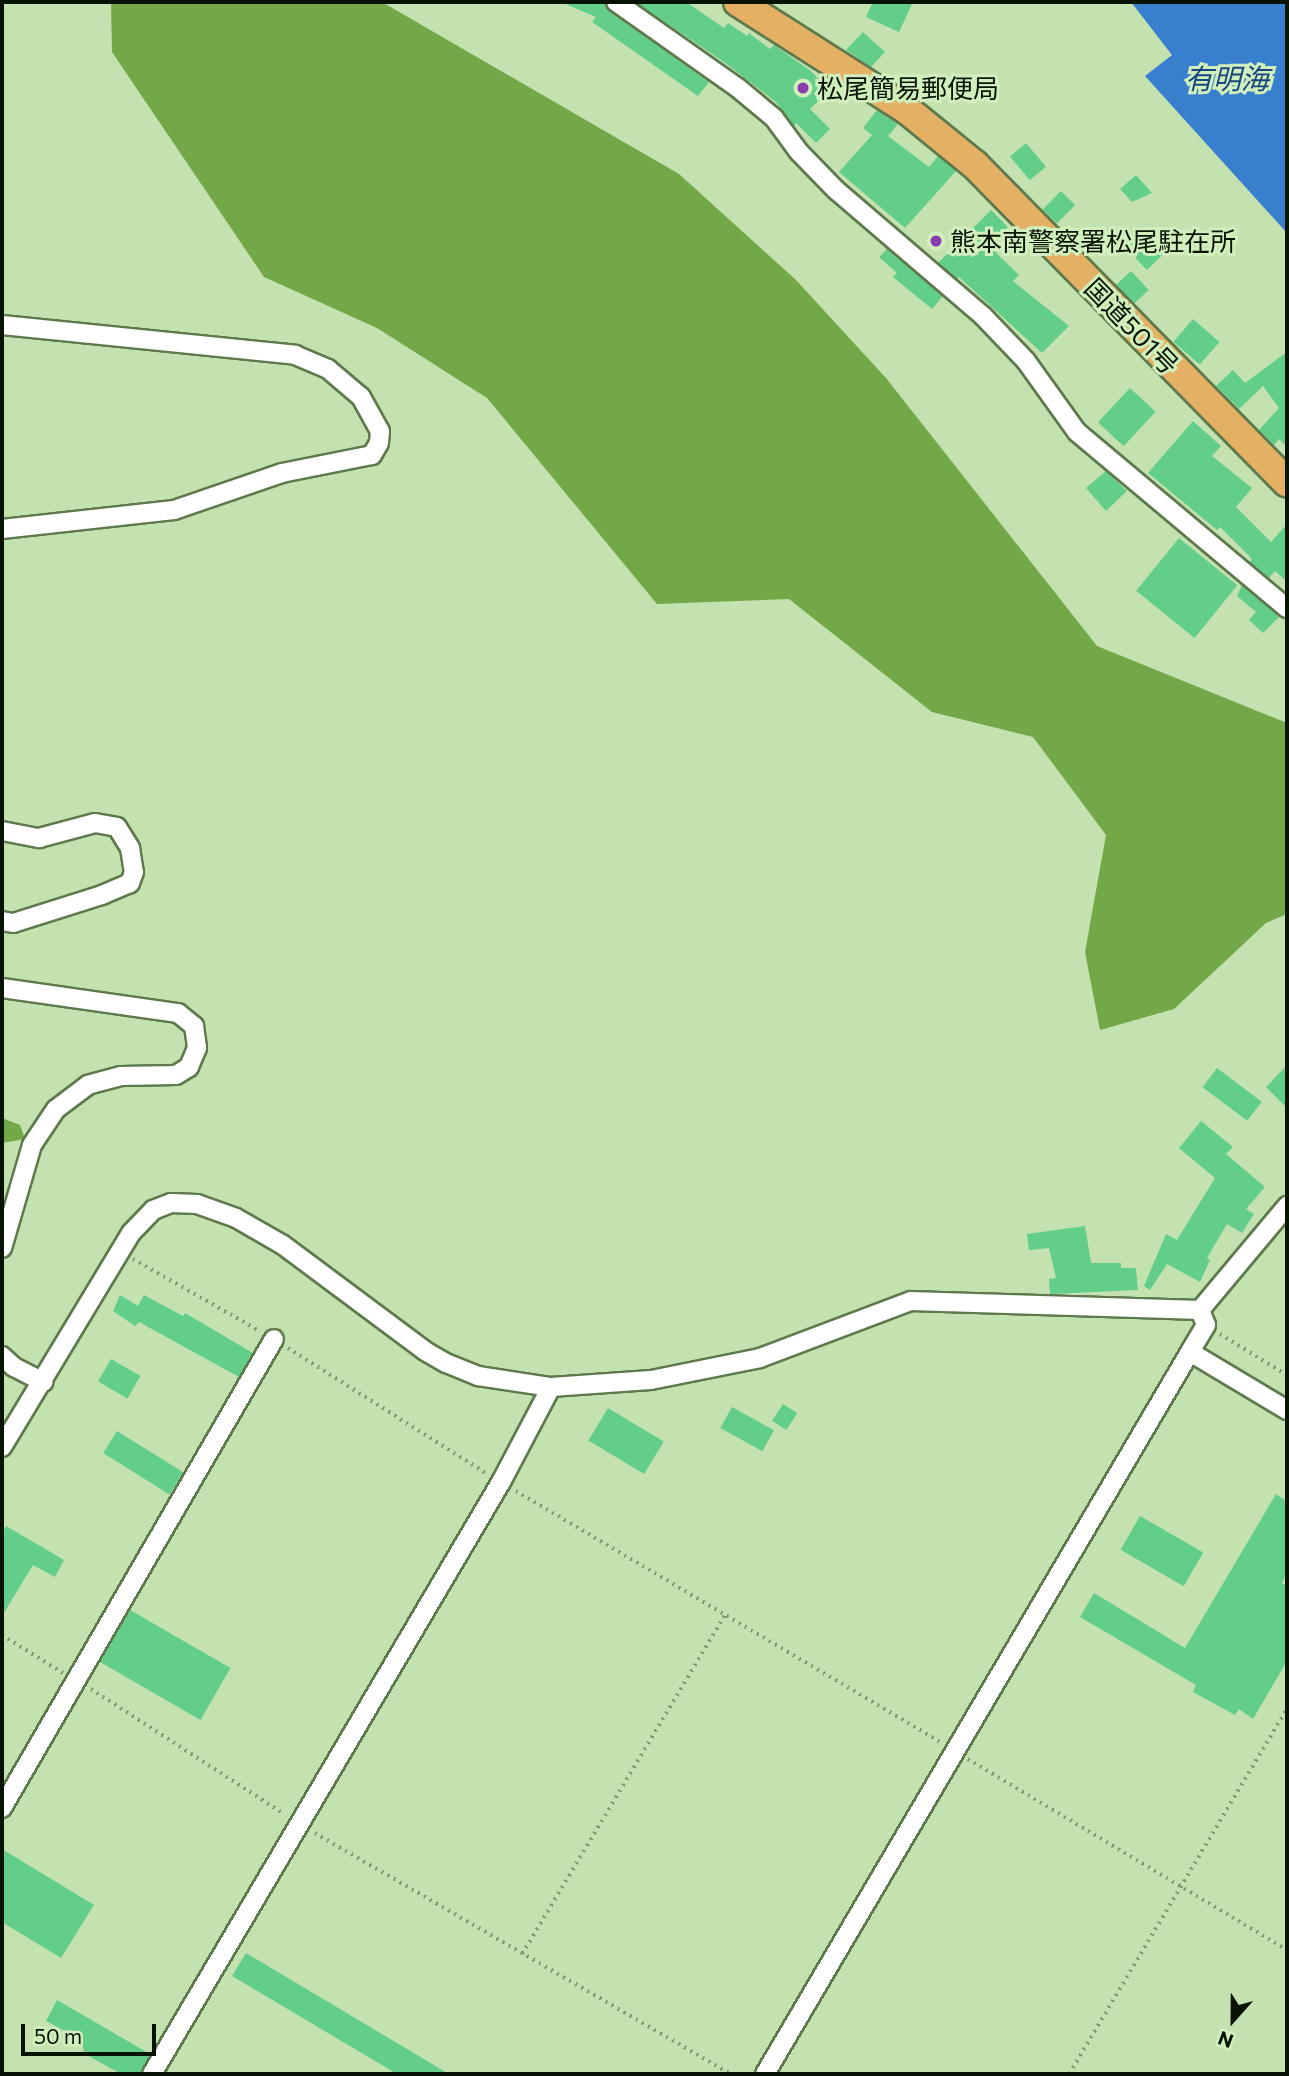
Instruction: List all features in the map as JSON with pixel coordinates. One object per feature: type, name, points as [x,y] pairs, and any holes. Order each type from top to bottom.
[{"type":"highway","name":"国道501号","points":[[738,2],[906,109],[975,165],[1287,482]]},
{"type":"street","points":[[616,2],[738,88],[774,118],[799,152],[836,190],[983,316],[1027,360],[1077,432],[1287,608]]},
{"type":"street","points":[[2,325],[295,355],[328,369],[361,397],[380,430],[379,443],[372,455],[282,473],[174,510],[2,529]]},
{"type":"street","points":[[2,831],[39,838],[94,823],[117,827],[130,848],[134,872],[130,883],[102,895],[13,923],[2,921]]},
{"type":"street","points":[[2,988],[178,1013],[194,1026],[197,1048],[189,1067],[176,1075],[121,1076],[88,1085],[57,1109],[32,1145],[2,1248]]},
{"type":"street","points":[[2,1447],[131,1233],[153,1210],[171,1203],[197,1204],[236,1218],[283,1245],[425,1351],[446,1363],[478,1376],[551,1387],[651,1380],[760,1358],[911,1301],[1203,1317]]},
{"type":"street","points":[[765,2074],[1190,1352],[1203,1317],[1287,1206]]},
{"type":"street","points":[[2,1808],[274,1339]]},
{"type":"street","points":[[1190,1352],[1287,1410]]},
{"type":"street","points":[[2,1356],[14,1367],[43,1382]]},
{"type":"street","points":[[152,2074],[501,1482],[551,1387]]},
{"type":"path","points":[[120,1252],[274,1339],[501,1482],[1287,1950]]},
{"type":"path","points":[[1203,1317],[1287,1375]]},
{"type":"path","points":[[522,1954],[724,1616]]},
{"type":"path","points":[[2,1635],[71,1677]]},
{"type":"path","points":[[83,1684],[299,1824],[731,2074]]},
{"type":"path","points":[[1069,2074],[1287,1709]]},
{"type":"green space","points":[[111,2],[382,2],[679,174],[796,280],[886,378],[1097,646],[1287,723],[1287,914],[1266,923],[1174,1009],[1100,1030],[1085,952],[1106,835],[1033,737],[932,712],[789,599],[657,604],[487,398],[377,328],[264,277],[112,52]]},
{"type":"green space","points":[[2,1118],[20,1125],[25,1139],[2,1143]]},
{"type":"water","name":"有明海","points":[[1131,2],[1287,2],[1287,233],[1145,76],[1172,55]]},
{"type":"building","points":[[561,2],[605,2],[609,11],[709,82],[698,96],[592,22],[596,17]]},
{"type":"building","points":[[635,2],[686,2],[724,28],[728,23],[747,36],[749,33],[770,49],[774,45],[811,71],[829,91],[810,109],[830,129],[816,143],[796,123],[794,126],[776,102],[724,62]]},
{"type":"building","points":[[873,2],[913,2],[899,32],[866,17]]},
{"type":"building","points":[[863,32],[885,52],[871,67],[846,50]]},
{"type":"building","points":[[877,110],[898,124],[888,136],[929,167],[938,156],[956,171],[905,228],[839,172],[872,135],[863,128]]},
{"type":"building","points":[[1026,143],[1046,167],[1030,180],[1010,156]]},
{"type":"building","points":[[1136,175],[1152,193],[1132,202],[1120,189]]},
{"type":"building","points":[[1061,191],[1075,205],[1057,224],[1043,209]]},
{"type":"building","points":[[991,210],[1008,227],[989,246],[1019,275],[1013,281],[1069,326],[1042,353],[959,277],[957,279],[938,263]]},
{"type":"building","points":[[1142,226],[1166,251],[1147,270],[1123,245]]},
{"type":"building","points":[[887,249],[943,296],[932,309],[893,277],[897,273],[879,257]]},
{"type":"building","points":[[1131,271],[1149,290],[1133,304],[1116,285]]},
{"type":"building","points":[[1193,319],[1219,342],[1200,365],[1173,342]]},
{"type":"building","points":[[1287,352],[1287,447],[1279,439],[1274,445],[1259,430],[1279,408],[1263,386],[1239,409],[1216,386],[1233,370],[1245,383]]},
{"type":"building","points":[[1130,388],[1156,412],[1124,446],[1098,422]]},
{"type":"building","points":[[1193,421],[1221,446],[1212,456],[1252,488],[1236,507],[1271,542],[1287,524],[1287,582],[1275,571],[1269,578],[1250,562],[1252,559],[1220,527],[1217,530],[1148,473]]},
{"type":"building","points":[[1106,471],[1127,491],[1106,511],[1086,488]]},
{"type":"building","points":[[1179,538],[1237,585],[1194,638],[1136,591]]},
{"type":"building","points":[[1242,585],[1279,617],[1263,633],[1249,620],[1256,612],[1237,596]]},
{"type":"building","points":[[1287,1065],[1287,1108],[1266,1087]]},
{"type":"building","points":[[1217,1068],[1262,1102],[1247,1121],[1203,1087]]},
{"type":"building","points":[[1201,1121],[1233,1147],[1226,1154],[1265,1187],[1246,1209],[1254,1214],[1242,1233],[1227,1224],[1207,1258],[1210,1260],[1200,1282],[1167,1264],[1150,1290],[1144,1286],[1166,1234],[1177,1240],[1215,1178],[1179,1148]]},
{"type":"building","points":[[1085,1226],[1091,1263],[1121,1263],[1121,1268],[1136,1268],[1138,1290],[1050,1294],[1049,1279],[1056,1278],[1049,1248],[1029,1250],[1027,1234]]},
{"type":"building","points":[[120,1295],[138,1306],[144,1295],[183,1316],[185,1313],[253,1353],[239,1377],[139,1322],[135,1326],[113,1311]]},
{"type":"building","points":[[111,1359],[140,1376],[127,1399],[98,1382]]},
{"type":"building","points":[[783,1404],[797,1413],[786,1430],[772,1421]]},
{"type":"building","points":[[732,1407],[774,1430],[762,1451],[720,1428]]},
{"type":"building","points":[[608,1408],[664,1441],[644,1474],[588,1441]]},
{"type":"building","points":[[117,1431],[183,1472],[169,1494],[103,1453]]},
{"type":"building","points":[[1276,1494],[1287,1501],[1287,1573],[1282,1583],[1287,1586],[1287,1661],[1253,1719],[1239,1709],[1235,1715],[1193,1692],[1196,1685],[1080,1617],[1094,1593],[1185,1648]]},
{"type":"building","points":[[1140,1516],[1203,1552],[1184,1586],[1120,1550]]},
{"type":"building","points":[[6,1526],[64,1560],[55,1577],[33,1565],[2,1616],[2,1534]]},
{"type":"building","points":[[130,1610],[230,1668],[200,1720],[100,1662]]},
{"type":"building","points":[[2,1849],[94,1905],[61,1958],[2,1922]]},
{"type":"building","points":[[246,1953],[449,2074],[397,2074],[232,1976]]},
{"type":"building","points":[[57,2000],[150,2054],[141,2074],[121,2074],[85,2054],[80,2039],[46,2021]]},
{"type":"place","name":"松尾簡易郵便局","points":[[803,88]]},
{"type":"place","name":"熊本南警察署松尾駐在所","points":[[936,241]]}]
